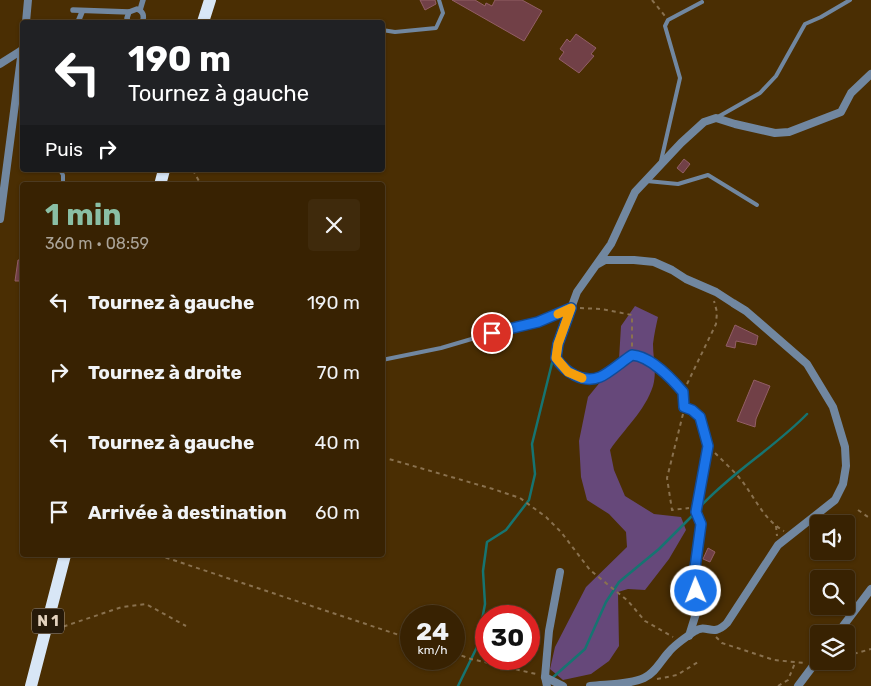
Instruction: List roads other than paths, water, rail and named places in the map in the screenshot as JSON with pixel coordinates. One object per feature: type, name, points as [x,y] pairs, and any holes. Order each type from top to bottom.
[{"type":"highway","points":[[204,20],[210,0]]},
{"type":"highway","name":"N 1","points":[[31,686],[64,557]]},
{"type":"street","points":[[26,20],[28,0]]},
{"type":"street","points":[[140,10],[143,0]]},
{"type":"street","points":[[74,10],[82,12],[129,12],[134,9],[140,10],[144,16],[143,20]]},
{"type":"street","points":[[79,20],[82,12]]},
{"type":"street","points":[[128,20],[129,12]]},
{"type":"street","points":[[0,64],[20,51]]},
{"type":"street","points":[[0,219],[20,65]]},
{"type":"street","points":[[689,636],[698,608],[694,575],[701,524],[696,507],[708,446],[700,417],[692,410],[684,407],[683,392],[670,378],[645,358],[632,355],[600,377],[580,378],[568,372],[556,358],[558,344],[577,292],[611,244],[635,192],[660,164],[704,122],[716,118],[776,133],[789,132],[841,112],[851,93],[871,74]]},
{"type":"street","points":[[590,686],[634,681],[644,678],[651,674],[669,651],[697,630],[702,628],[714,631],[721,629],[727,623],[778,545],[835,500],[842,484],[846,466],[845,447],[833,407],[807,364],[746,311],[654,262],[605,260],[598,264]]},
{"type":"street","points":[[547,686],[545,676],[550,631],[560,572]]},
{"type":"street","points":[[844,625],[871,589]]},
{"type":"street","points":[[798,686],[810,670]]},
{"type":"street","points":[[545,676],[563,686]]},
{"type":"lane","points":[[385,30],[395,32],[436,28],[443,13],[439,0]]},
{"type":"lane","points":[[716,118],[744,103],[766,87],[776,76],[805,24],[850,0]]},
{"type":"lane","points":[[660,164],[680,78],[665,26],[668,20],[702,2]]},
{"type":"lane","points":[[645,181],[678,184],[708,175],[757,205]]},
{"type":"lane","points":[[385,359],[441,348],[509,328],[538,322],[571,308]]},
{"type":"waterway","points":[[458,686],[477,647],[485,604],[483,571],[487,542],[506,530],[529,500],[535,474],[532,444],[552,363]]},
{"type":"waterway","points":[[699,508],[725,483],[781,438],[807,414]]},
{"type":"waterway","points":[[551,679],[585,649],[606,602],[619,582],[659,549],[694,514]]}]
